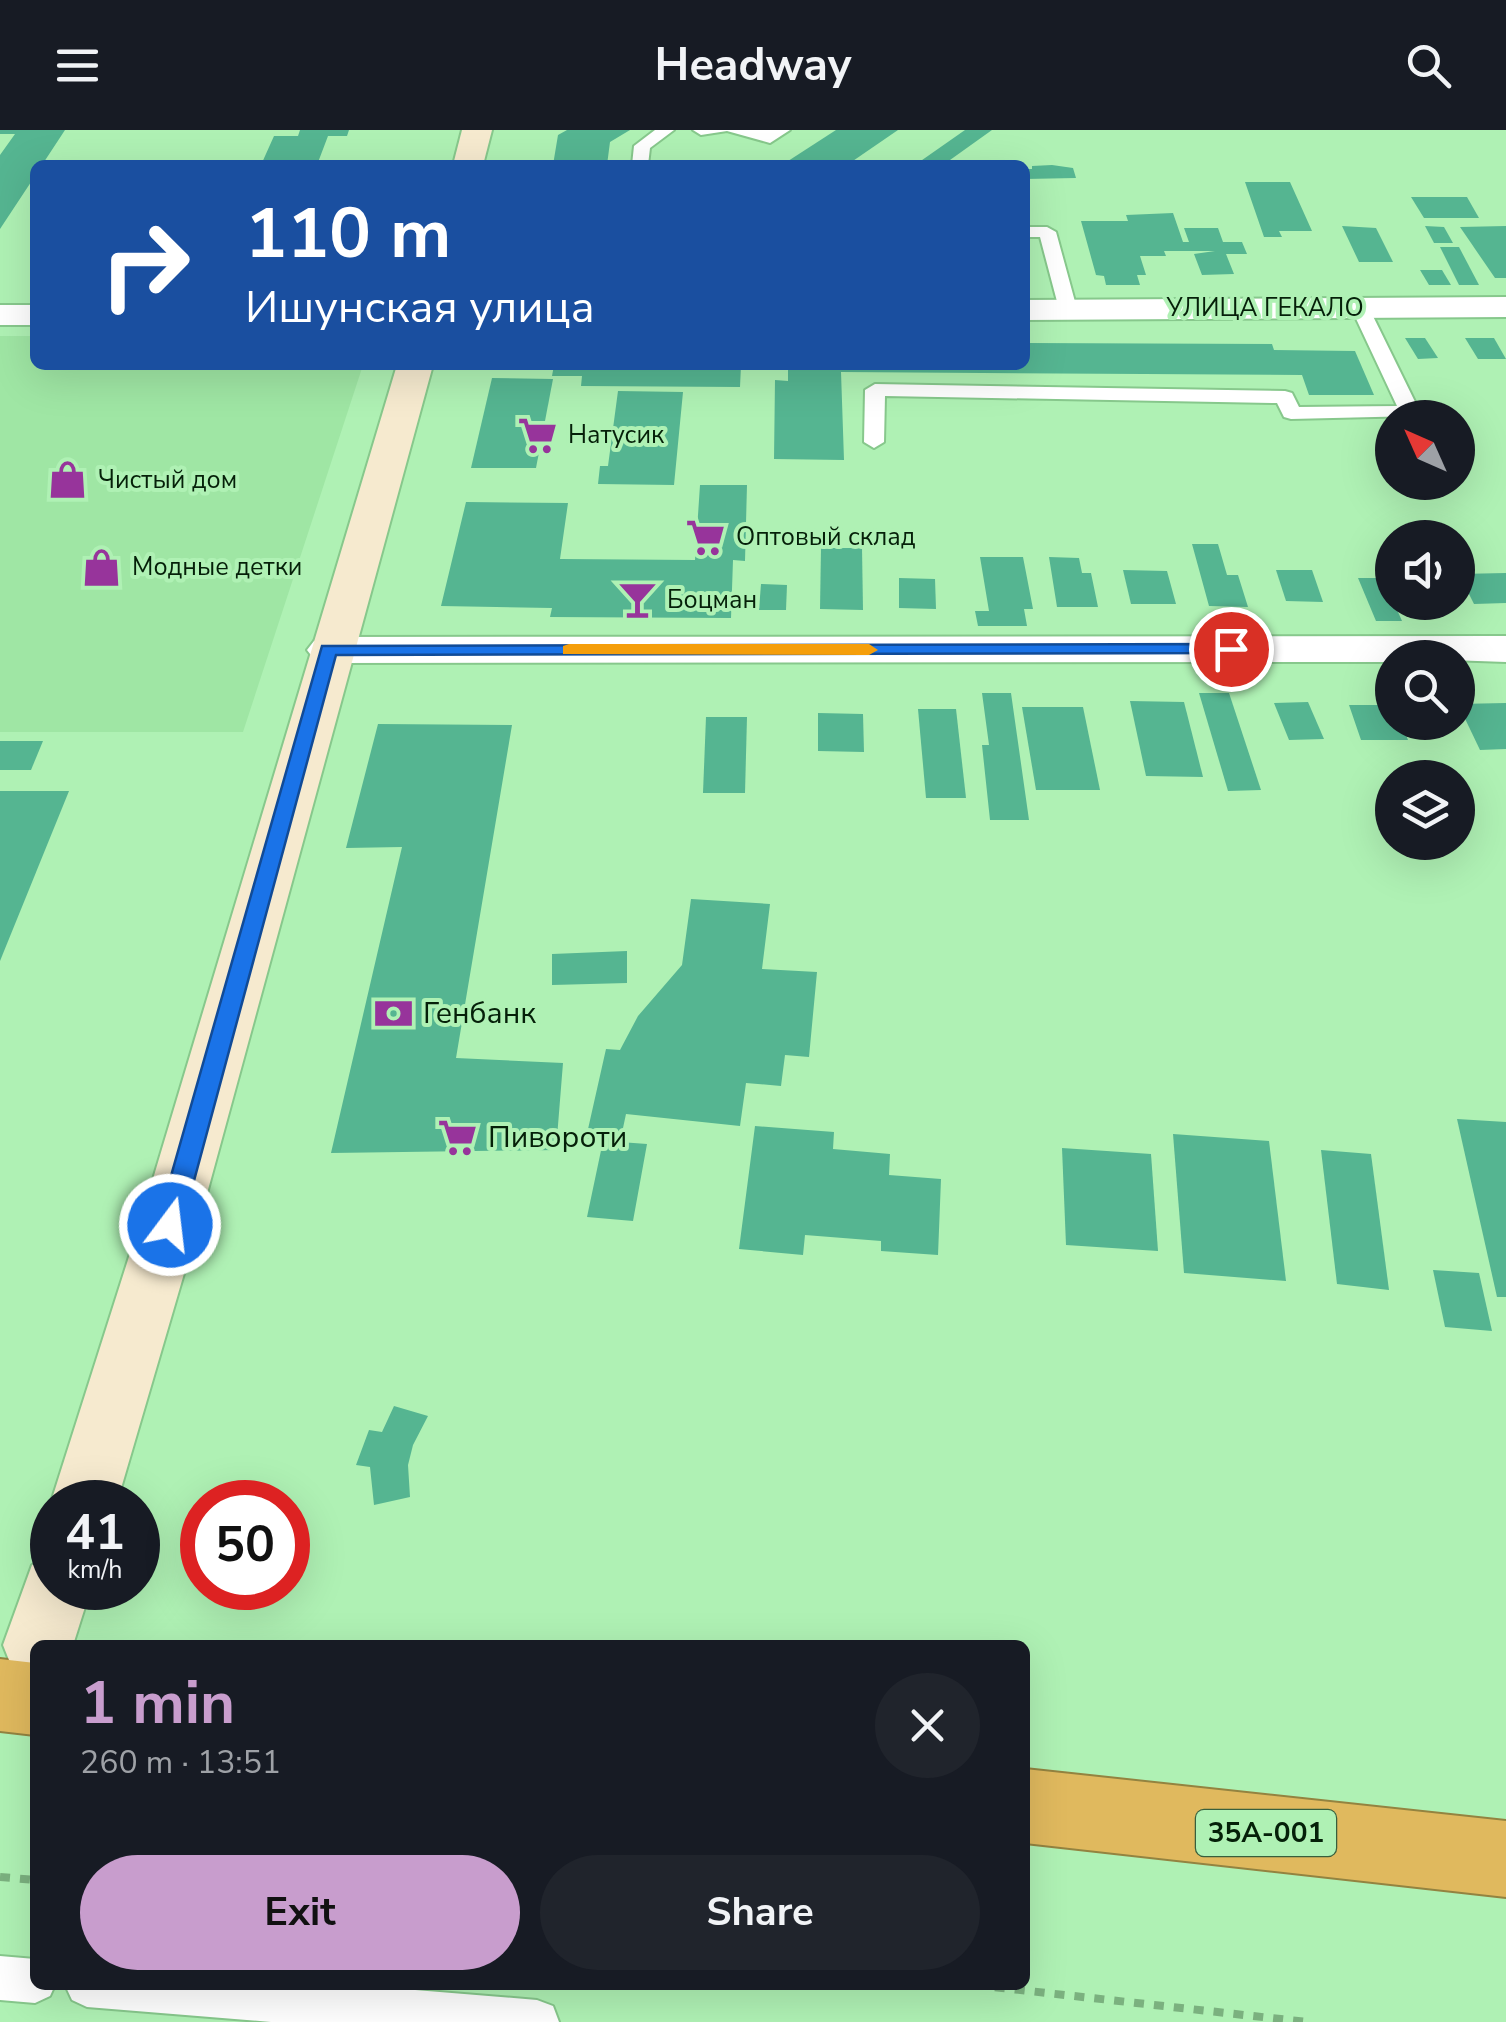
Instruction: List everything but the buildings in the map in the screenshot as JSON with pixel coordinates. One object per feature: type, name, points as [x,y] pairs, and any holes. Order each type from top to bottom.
[{"type":"highway","name":"35А-001","points":[[1030,1807],[1506,1858]]},
{"type":"main road","points":[[469,160],[478,130]]},
{"type":"main road","points":[[91,1480],[148,1302],[329,650],[413,370]]},
{"type":"main road","points":[[39,1640],[49,1610]]},
{"type":"street","name":"УЛИЦА ГЕКАЛО","points":[[1030,310],[1506,306]]},
{"type":"street","points":[[0,316],[30,315]]},
{"type":"street","points":[[329,650],[1506,649]]},
{"type":"lane","points":[[641,160],[642,146],[666,130]]},
{"type":"lane","points":[[701,130],[720,130]]},
{"type":"lane","points":[[734,130],[770,138],[782,130]]},
{"type":"lane","points":[[1030,232],[1047,232],[1068,310]]},
{"type":"lane","points":[[874,442],[875,390],[1285,397],[1291,413],[1410,412],[1360,308]]},
{"type":"lane","points":[[0,1978],[30,1981]]},
{"type":"lane","points":[[148,1990],[537,2022]]},
{"type":"path","points":[[0,1876],[30,1879]]},
{"type":"path","points":[[1020,1990],[1307,2022]]},
{"type":"shaded area","points":[[0,336],[30,336],[30,370],[361,370],[243,732],[0,732]]},
{"type":"slow traffic","points":[[569,650],[869,650]]},
{"type":"place","name":"Натусик","points":[[538,435]]},
{"type":"place","name":"Чистый дом","points":[[68,480]]},
{"type":"place","name":"Оптовый склад","points":[[706,537]]},
{"type":"place","name":"Модные детки","points":[[102,567]]},
{"type":"place","name":"Боцман","points":[[637,600]]},
{"type":"place","name":"Генбанк","points":[[393,1013]]},
{"type":"place","name":"Пивороти","points":[[458,1137]]},
{"type":"route","points":[[170,1225],[329,650],[1231,649]]}]
